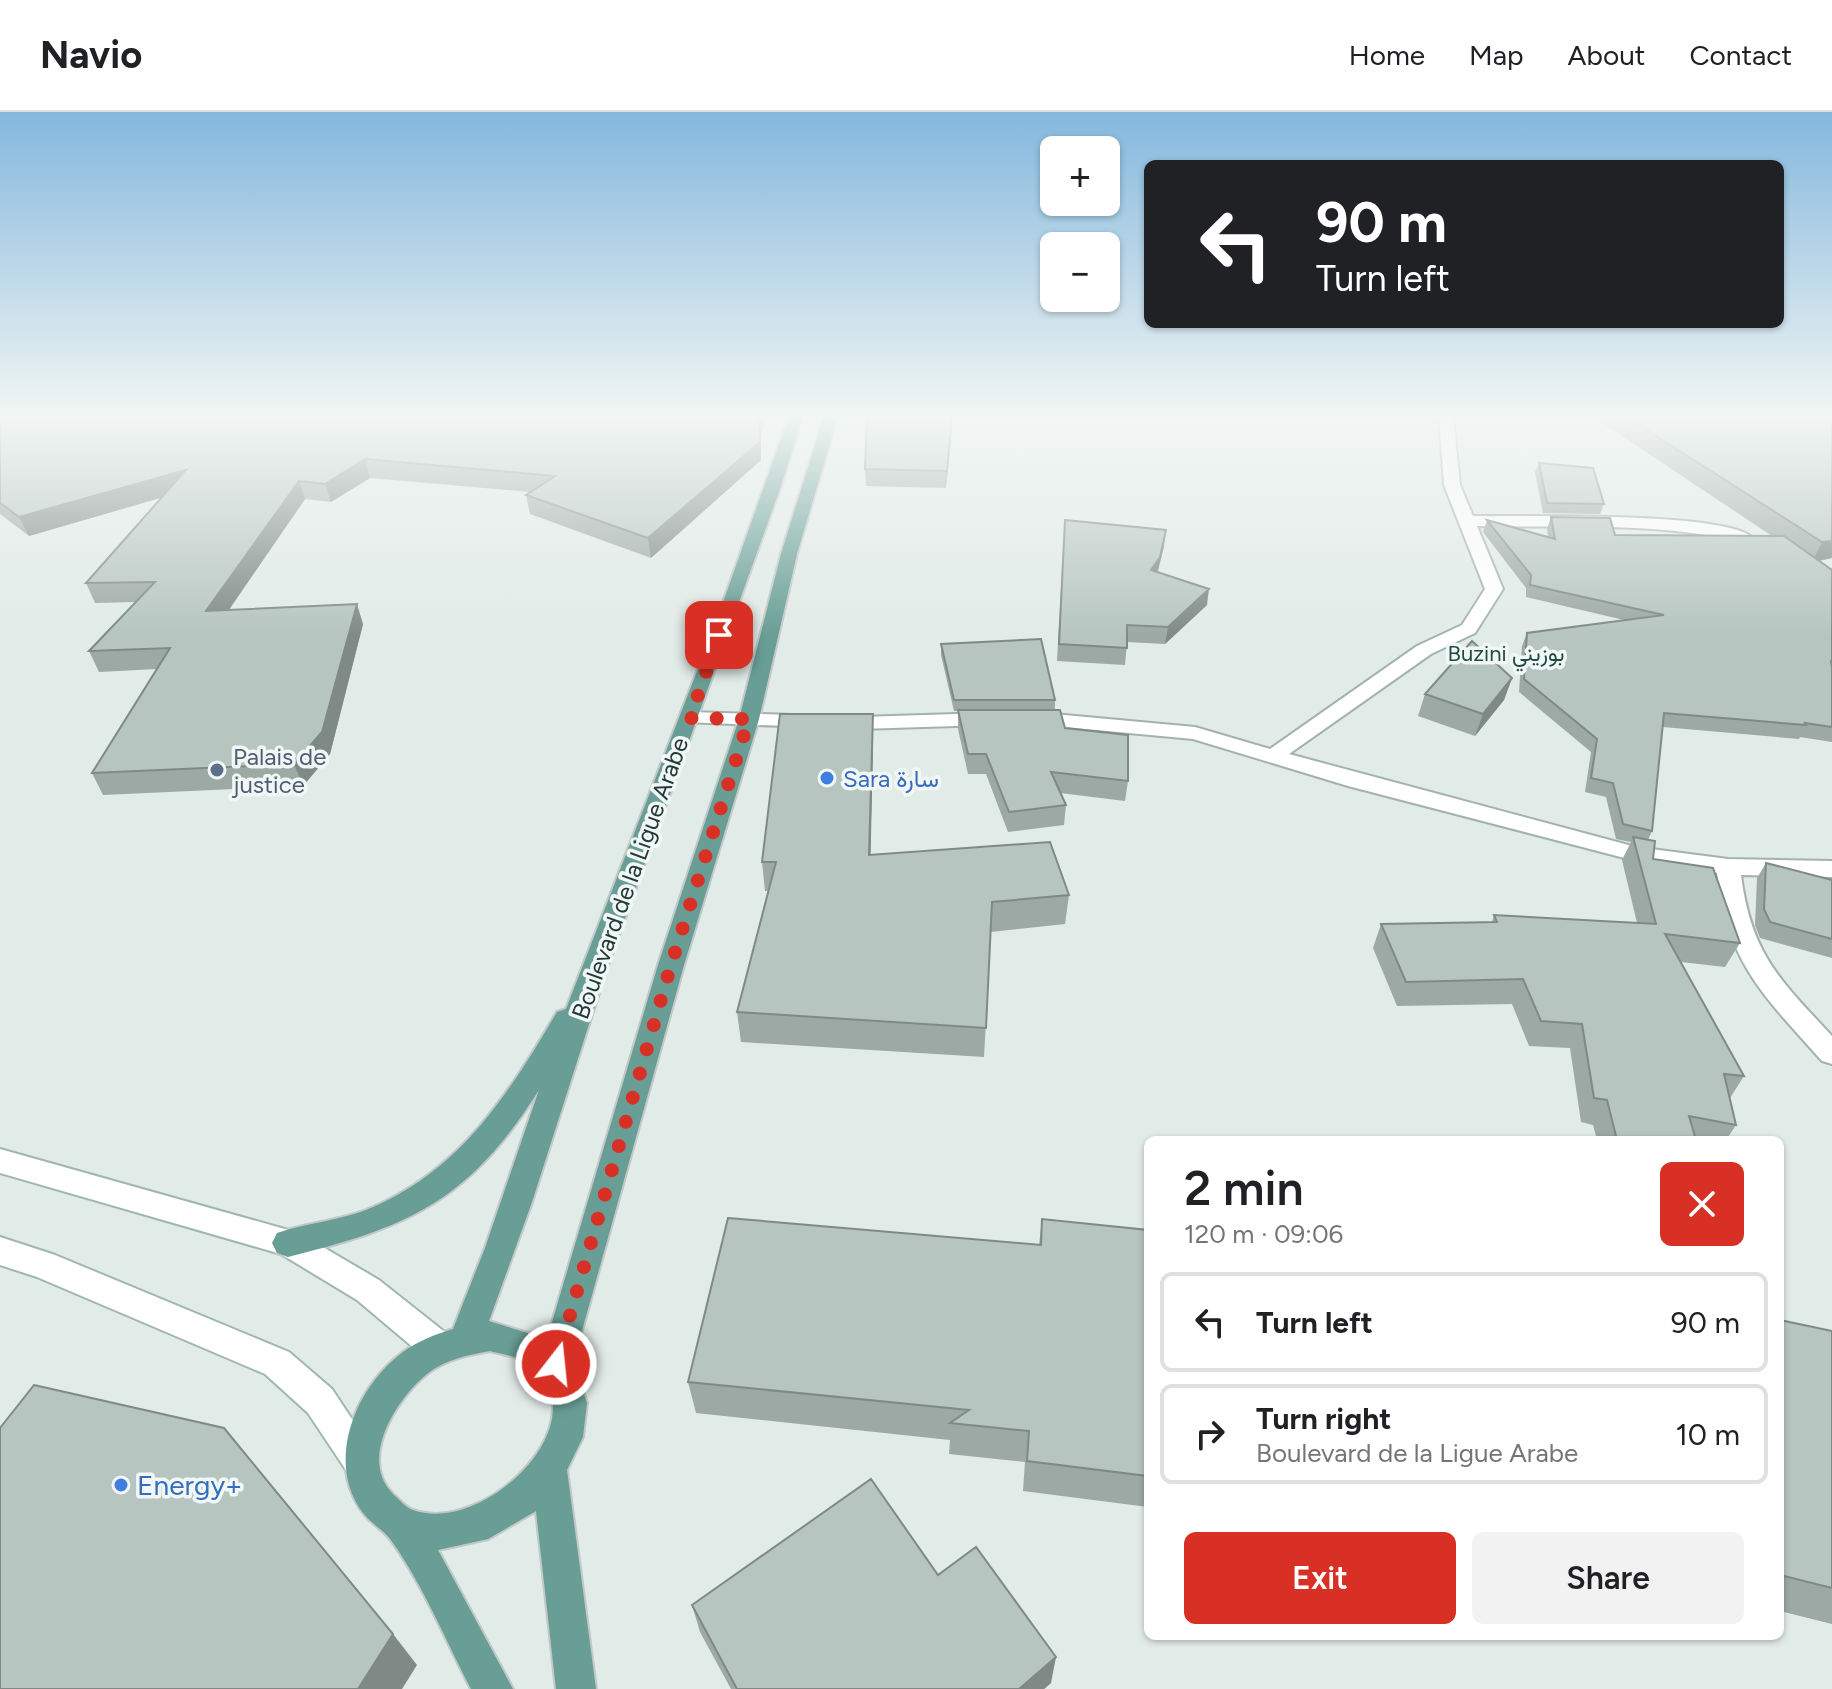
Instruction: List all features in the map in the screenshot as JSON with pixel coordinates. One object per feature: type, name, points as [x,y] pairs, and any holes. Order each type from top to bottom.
[{"type":"main road","name":"Boulevard de la Ligue Arabe","points":[[452,1344],[499,1260],[593,971],[690,718],[773,490]]},
{"type":"main road","points":[[556,1364],[671,965],[749,719],[789,554],[810,490]]},
{"type":"main road","points":[[288,1243],[371,1222],[409,1205],[441,1185],[474,1158],[515,1108],[593,971]]},
{"type":"main road","points":[[490,1336],[515,1339],[538,1349],[556,1364],[568,1386],[571,1411],[565,1444],[550,1472],[527,1499],[499,1518],[466,1530],[434,1533],[405,1527],[380,1511],[366,1487],[361,1460],[366,1429],[395,1382],[452,1344],[490,1336]]},
{"type":"main road","points":[[550,1472],[576,1689]]},
{"type":"main road","points":[[405,1527],[480,1682]]},
{"type":"street","points":[[1275,755],[1424,650],[1469,629],[1494,589],[1454,490]]},
{"type":"street","points":[[1464,521],[1680,526],[1723,530],[1745,538]]},
{"type":"street","points":[[690,718],[860,723],[1070,719],[1195,733],[1564,837],[1636,854],[1728,867],[1832,869]]},
{"type":"street","points":[[1728,867],[1738,927],[1749,953],[1770,984],[1832,1054]]},
{"type":"street","points":[[0,1161],[288,1243],[334,1264],[452,1344]]},
{"type":"street","points":[[0,1251],[44,1265],[277,1363],[320,1401],[361,1460]]},
{"type":"building","points":[[0,490],[116,490],[19,517],[0,503]]},
{"type":"building","points":[[169,490],[293,490],[206,611],[357,604],[322,732],[294,764],[92,773],[170,648],[89,651],[155,582],[86,583]]},
{"type":"building","points":[[534,490],[704,490],[648,538],[526,495]]},
{"type":"building","points":[[1544,490],[1600,490],[1604,504],[1547,503]]},
{"type":"building","points":[[1740,490],[1832,490],[1832,541],[1822,542]]},
{"type":"building","points":[[1551,517],[1610,518],[1615,535],[1784,536],[1832,570],[1832,727],[1664,713],[1652,831],[1623,824],[1613,783],[1591,778],[1597,739],[1524,679],[1527,633],[1664,615],[1530,585],[1531,575],[1487,520],[1555,539]]},
{"type":"building","points":[[1065,520],[1166,530],[1160,557],[1151,570],[1209,589],[1168,627],[1127,625],[1127,648],[1059,644]]},
{"type":"building","points":[[1041,639],[1055,700],[954,700],[941,644]]},
{"type":"building","points":[[1472,641],[1512,678],[1483,714],[1425,694]]},
{"type":"building","points":[[958,710],[1060,710],[1065,728],[1128,735],[1128,781],[1051,772],[1066,805],[1009,812],[986,754],[968,754]]},
{"type":"building","points":[[780,714],[873,714],[869,855],[1050,842],[1069,895],[992,902],[986,1028],[737,1012],[776,862],[762,862]]},
{"type":"building","points":[[1633,837],[1655,841],[1653,859],[1713,868],[1740,943],[1665,934],[1744,1076],[1724,1074],[1736,1125],[1689,1116],[1695,1136],[1616,1136],[1607,1100],[1594,1098],[1582,1024],[1541,1021],[1523,979],[1406,982],[1381,924],[1497,922],[1494,915],[1656,924]]},
{"type":"building","points":[[1766,863],[1832,880],[1832,939],[1770,922],[1764,909]]},
{"type":"building","points":[[728,1218],[1041,1245],[1042,1219],[1144,1230],[1144,1476],[1027,1461],[1029,1431],[950,1423],[969,1410],[688,1382]]},
{"type":"building","points":[[1784,1321],[1832,1331],[1832,1588],[1784,1576]]},
{"type":"building","points":[[34,1385],[224,1428],[393,1634],[358,1689],[0,1689],[0,1428]]},
{"type":"building","points":[[871,1479],[938,1575],[976,1547],[1056,1657],[1019,1689],[737,1689],[692,1605]]},
{"type":"place","name":"Palais de justice","points":[[217,770]]},
{"type":"place","name":"Sara سارة","points":[[827,778]]},
{"type":"place","name":"Energy+","points":[[121,1485]]},
{"type":"district","name":"Buzini بوزيني","points":[[1506,653]]},
{"type":"route","points":[[556,1364],[671,965],[749,719],[690,718],[719,635]]}]
